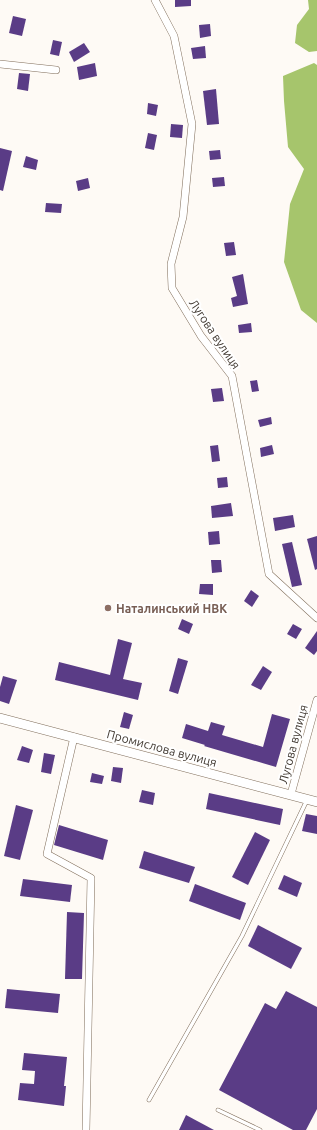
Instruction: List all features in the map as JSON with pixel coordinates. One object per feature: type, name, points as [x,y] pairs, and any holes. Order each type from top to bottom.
[{"type":"street","name":"Лугова вулиця","points":[[155,0],[174,36],[192,124],[183,217],[171,264],[172,288],[201,336],[232,376],[269,574],[317,618]]},
{"type":"street","points":[[0,64],[56,70]]},
{"type":"street","name":"Лугова вулиця","points":[[291,794],[317,700]]},
{"type":"street","name":"Промислова вулиця","points":[[0,718],[317,802]]},
{"type":"street","points":[[74,737],[47,854],[91,878],[90,997],[86,1130]]},
{"type":"lane","points":[[149,1100],[242,936],[307,799]]},
{"type":"lane","points":[[218,1110],[260,1130]]},
{"type":"green space","points":[[308,0],[317,0],[317,51],[309,52],[295,43],[297,25],[309,9]]},
{"type":"green space","points":[[314,63],[317,65],[317,323],[301,310],[284,262],[290,204],[304,169],[288,147],[283,76]]},
{"type":"building","points":[[175,0],[191,0],[191,6],[175,7]]},
{"type":"building","points":[[13,16],[26,19],[22,36],[9,33]]},
{"type":"building","points":[[210,24],[211,36],[200,38],[199,25]]},
{"type":"building","points":[[53,40],[62,42],[59,56],[50,54]]},
{"type":"building","points":[[84,43],[90,52],[74,62],[69,52]]},
{"type":"building","points":[[205,46],[206,58],[193,59],[191,48]]},
{"type":"building","points":[[95,63],[97,76],[79,80],[77,67]]},
{"type":"building","points":[[19,73],[30,74],[28,91],[17,89]]},
{"type":"building","points":[[216,89],[219,124],[207,125],[203,91]]},
{"type":"building","points":[[148,103],[158,105],[156,116],[147,114]]},
{"type":"building","points":[[171,124],[183,125],[182,138],[170,137]]},
{"type":"building","points":[[148,133],[157,135],[154,150],[145,148]]},
{"type":"building","points":[[0,148],[12,151],[3,191],[0,190]]},
{"type":"building","points":[[220,150],[221,159],[210,160],[209,151]]},
{"type":"building","points":[[26,156],[38,160],[36,170],[23,167]]},
{"type":"building","points":[[224,177],[225,186],[213,187],[212,178]]},
{"type":"building","points":[[88,178],[90,188],[78,191],[76,181]]},
{"type":"building","points":[[46,203],[62,204],[61,213],[45,212]]},
{"type":"building","points":[[234,242],[236,255],[226,256],[224,243]]},
{"type":"building","points":[[243,274],[248,304],[233,307],[231,298],[237,296],[232,277]]},
{"type":"building","points":[[251,323],[252,332],[239,333],[238,325]]},
{"type":"building","points":[[257,380],[259,391],[252,392],[250,381]]},
{"type":"building","points":[[222,388],[224,401],[213,402],[211,389]]},
{"type":"building","points":[[271,417],[272,424],[260,427],[258,420]]},
{"type":"building","points":[[218,445],[220,461],[212,462],[210,446]]},
{"type":"building","points":[[272,445],[274,454],[261,457],[260,448]]},
{"type":"building","points":[[227,477],[228,487],[218,488],[217,478]]},
{"type":"building","points":[[231,503],[233,516],[212,518],[211,506]]},
{"type":"building","points":[[293,515],[295,527],[275,531],[273,518]]},
{"type":"building","points":[[219,531],[220,544],[209,545],[208,532]]},
{"type":"building","points":[[317,536],[317,569],[315,570],[307,539]]},
{"type":"building","points":[[292,542],[302,585],[292,587],[282,544]]},
{"type":"building","points":[[211,560],[221,560],[222,572],[212,573]]},
{"type":"building","points":[[200,584],[213,584],[213,595],[199,594]]},
{"type":"building","points":[[251,590],[259,596],[252,607],[244,601]]},
{"type":"building","points":[[182,619],[193,624],[189,634],[178,629]]},
{"type":"building","points":[[293,624],[302,629],[296,639],[287,634]]},
{"type":"building","points":[[317,631],[317,651],[314,655],[305,648]]},
{"type":"building","points":[[118,639],[132,643],[123,679],[142,683],[138,700],[55,680],[59,662],[110,675]]},
{"type":"building","points":[[178,658],[188,661],[178,694],[169,691]]},
{"type":"building","points":[[263,666],[272,672],[261,690],[251,685]]},
{"type":"building","points":[[3,676],[17,680],[9,704],[0,701],[0,687]]},
{"type":"building","points":[[124,712],[133,715],[129,729],[120,727]]},
{"type":"building","points":[[272,714],[290,719],[276,767],[182,738],[186,724],[208,731],[211,722],[225,726],[222,735],[263,747]]},
{"type":"building","points":[[22,746],[33,750],[29,763],[17,760]]},
{"type":"building","points":[[44,753],[55,755],[51,774],[41,772]]},
{"type":"building","points":[[113,767],[123,768],[121,783],[111,781]]},
{"type":"building","points":[[92,773],[104,776],[102,784],[90,782]]},
{"type":"building","points":[[142,790],[155,793],[153,805],[139,802]]},
{"type":"building","points":[[209,793],[283,809],[280,825],[206,809]]},
{"type":"building","points":[[16,805],[33,810],[20,860],[4,856]]},
{"type":"building","points":[[306,814],[317,816],[317,834],[302,831]]},
{"type":"building","points":[[59,825],[108,840],[103,860],[54,845]]},
{"type":"building","points":[[255,832],[270,840],[248,885],[232,877]]},
{"type":"building","points":[[144,851],[195,867],[189,883],[139,868]]},
{"type":"building","points":[[284,875],[302,883],[297,897],[278,889]]},
{"type":"building","points":[[23,879],[72,885],[70,902],[20,896]]},
{"type":"building","points":[[195,884],[246,903],[240,920],[189,901]]},
{"type":"building","points":[[67,912],[84,913],[82,979],[65,979]]},
{"type":"building","points":[[258,925],[302,948],[291,969],[248,946]]},
{"type":"building","points":[[7,989],[60,994],[58,1013],[5,1008]]},
{"type":"building","points":[[286,991],[317,1007],[317,1109],[306,1130],[293,1130],[219,1090],[265,1003],[276,1009]]},
{"type":"building","points":[[24,1053],[67,1057],[64,1086],[66,1086],[64,1106],[18,1100],[20,1083],[34,1084],[35,1071],[22,1070]]},
{"type":"building","points":[[186,1115],[214,1130],[179,1130]]},
{"type":"place","name":"Наталинський НВК","points":[[108,608]]}]
